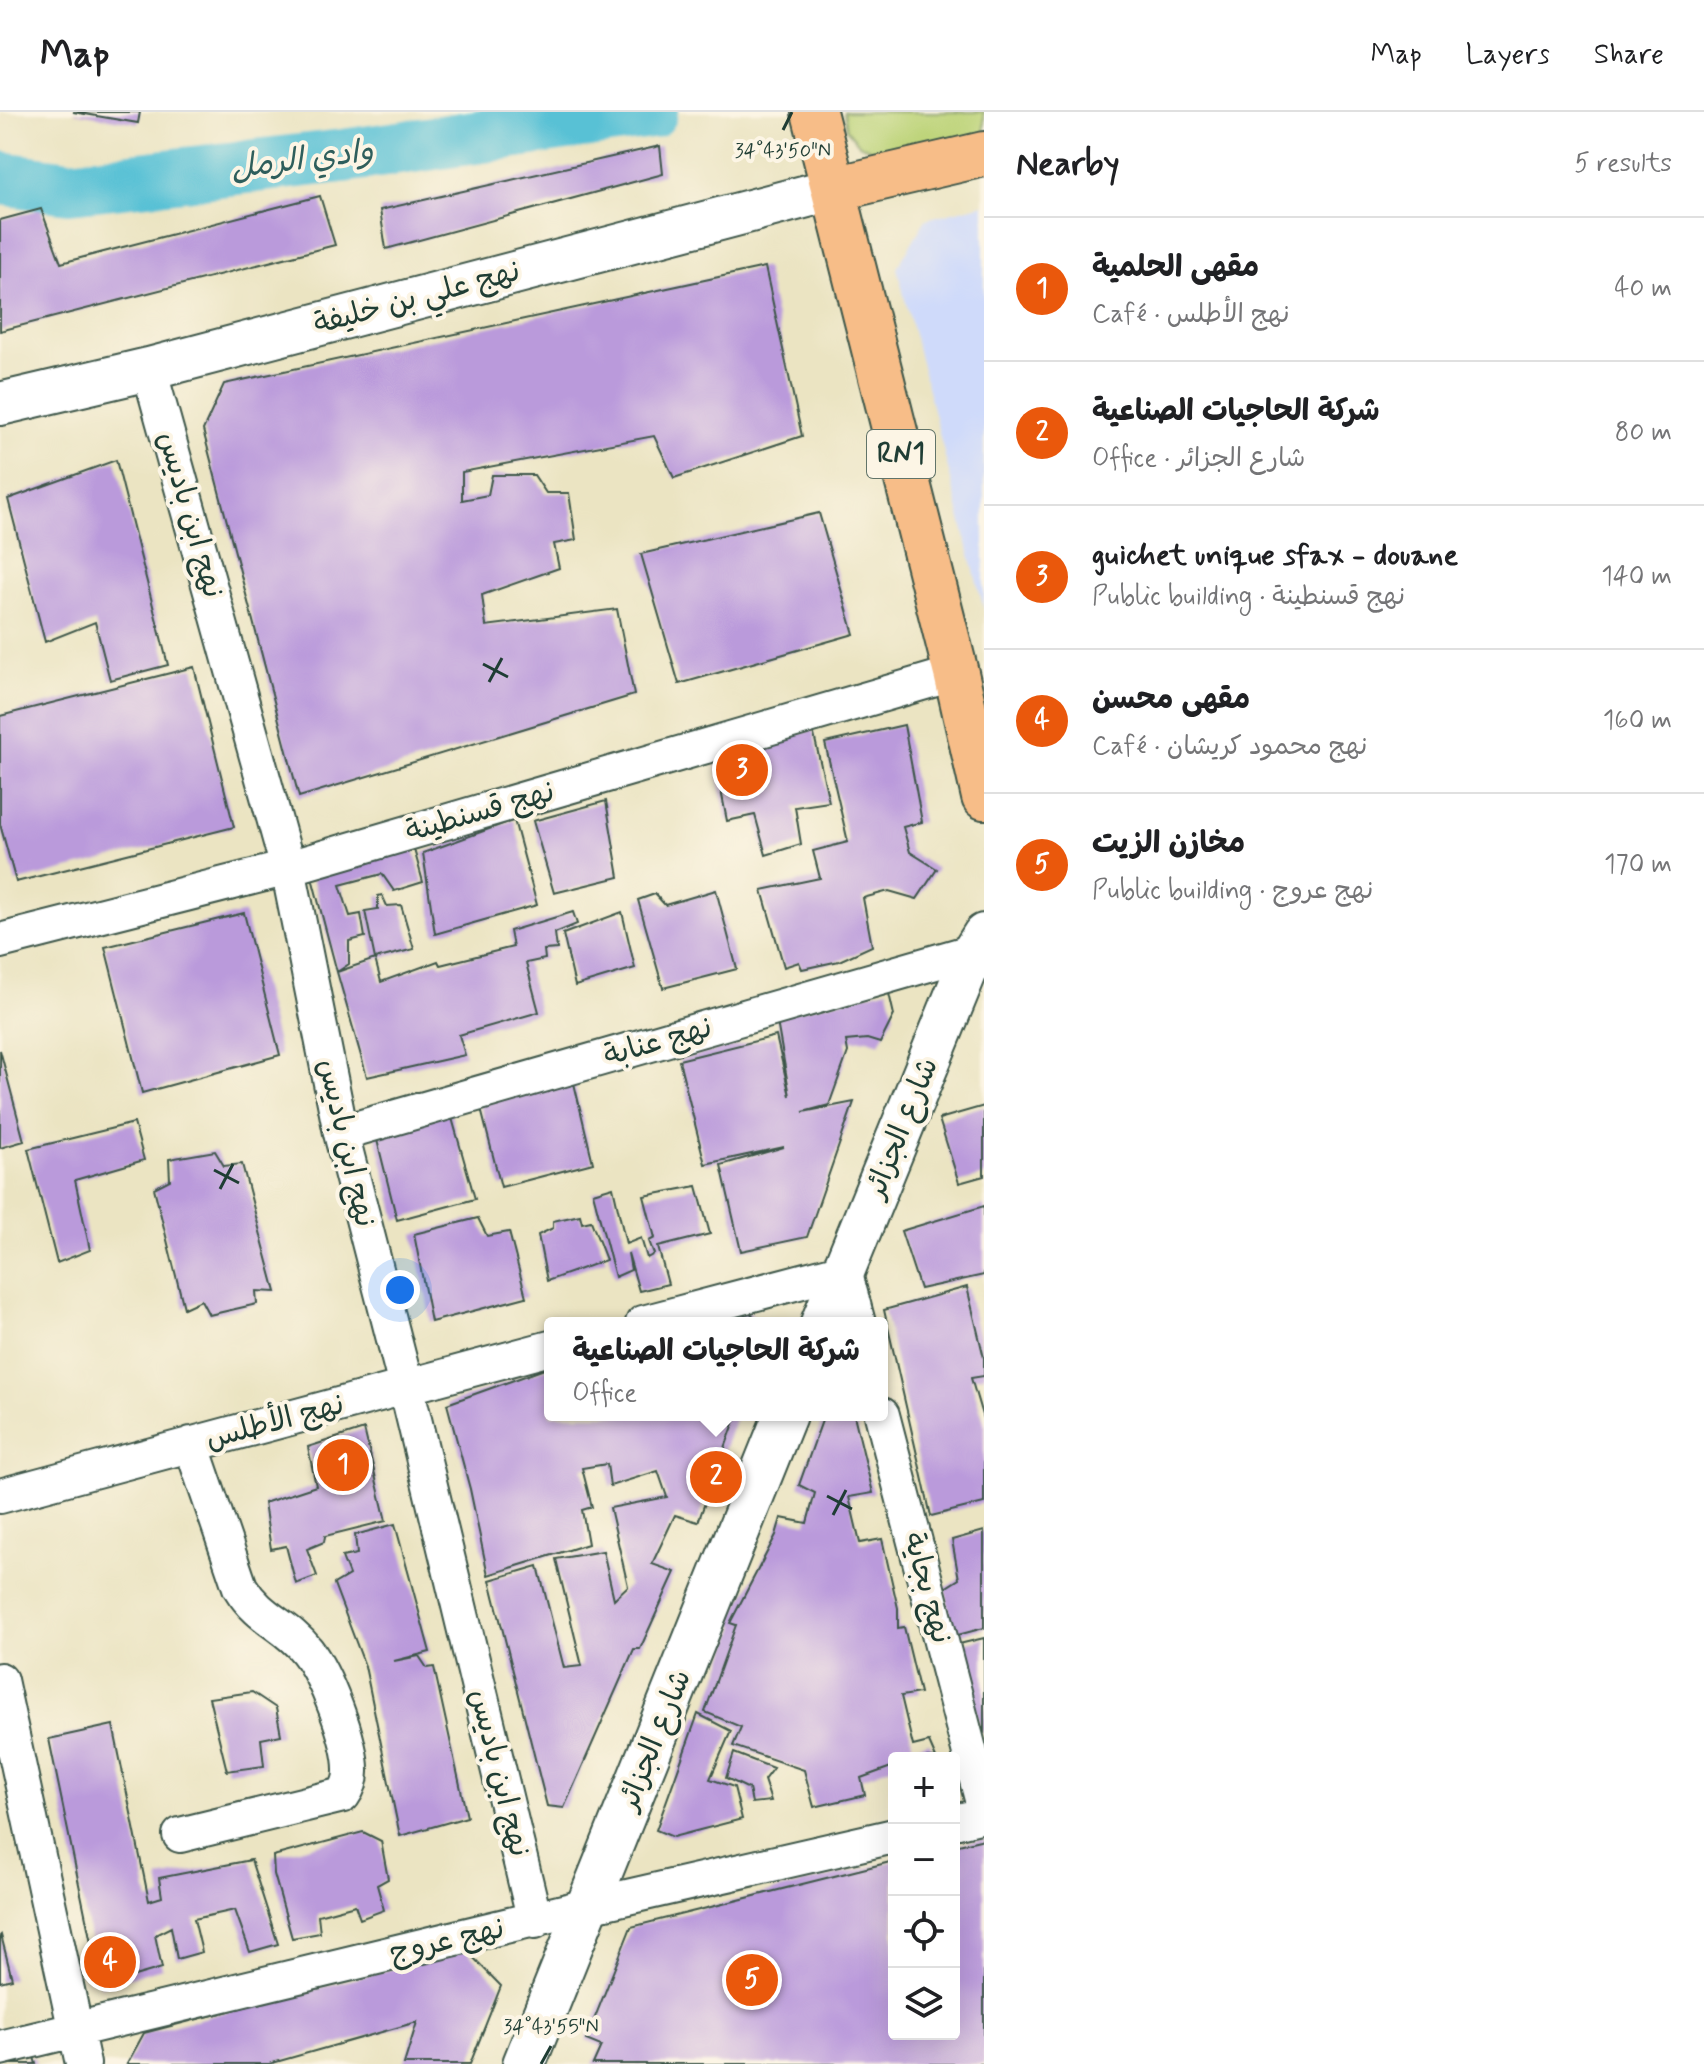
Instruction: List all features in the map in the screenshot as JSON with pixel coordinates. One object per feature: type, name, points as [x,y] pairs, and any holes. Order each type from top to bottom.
[{"type":"main road","name":"RN1","points":[[814,112],[956,673],[984,797]]},
{"type":"main road","points":[[834,189],[984,154]]},
{"type":"street","name":"نهج علي بن خليفة","points":[[0,404],[149,369],[834,189]]},
{"type":"street","name":"نهج ابن باديس","points":[[149,369],[288,868],[341,1133],[406,1386],[535,1921]]},
{"type":"street","name":"نهج قسنطينة","points":[[0,941],[288,868],[956,673]]},
{"type":"street","name":"نهج عنابة","points":[[341,1133],[979,943]]},
{"type":"street","name":"شارع الجزائر","points":[[824,1317],[979,943]]},
{"type":"street","points":[[666,1317],[844,1270],[856,1317]]},
{"type":"street","name":"نهج الأطلس","points":[[0,1496],[544,1350]]},
{"type":"street","name":"شارع الجزائر","points":[[524,2064],[783,1421]]},
{"type":"street","name":"نهج بجاية","points":[[884,1421],[984,1807]]},
{"type":"street","points":[[180,1835],[343,1795],[349,1786],[351,1771],[347,1747],[324,1677],[306,1649],[263,1616],[240,1587],[191,1444]]},
{"type":"street","points":[[0,1680],[83,2064]]},
{"type":"street","points":[[960,1821],[984,1815]]},
{"type":"street","name":"نهج عروج","points":[[0,2048],[588,1906],[888,1837]]},
{"type":"shaded area","points":[[984,204],[984,610],[897,268],[926,219]]},
{"type":"green space","points":[[844,112],[984,112],[984,136],[887,157],[859,144],[847,130]]},
{"type":"building","points":[[73,112],[140,112],[138,123]]},
{"type":"building","points":[[660,146],[663,174],[386,249],[380,210]]},
{"type":"building","points":[[320,196],[335,245],[0,331],[0,220],[41,209],[61,263]]},
{"type":"building","points":[[765,267],[802,436],[674,478],[654,436],[462,472],[462,500],[488,495],[492,475],[534,475],[546,493],[569,493],[576,540],[554,544],[559,568],[482,595],[486,626],[617,609],[634,695],[299,797],[203,430],[224,384]]},
{"type":"building","points":[[116,460],[168,665],[110,680],[95,622],[45,642],[8,499]]},
{"type":"building","points":[[819,513],[854,634],[679,684],[641,554]]},
{"type":"building","points":[[194,667],[234,827],[16,882],[0,824],[0,716]]},
{"type":"building","points":[[904,725],[922,822],[903,827],[910,852],[937,869],[917,899],[889,891],[863,898],[872,946],[839,961],[802,969],[799,962],[784,967],[762,890],[820,878],[813,851],[848,842],[825,743]]},
{"type":"building","points":[[813,730],[829,802],[795,807],[801,844],[766,855],[755,815],[727,821],[714,754]]},
{"type":"building","points":[[606,801],[619,877],[554,893],[533,821]]},
{"type":"building","points":[[514,820],[537,905],[435,934],[423,853]]},
{"type":"building","points":[[412,842],[423,882],[394,891],[382,874],[340,885],[350,916],[361,914],[365,937],[349,941],[349,964],[337,972],[310,870]]},
{"type":"building","points":[[716,890],[737,969],[663,988],[638,900],[655,894],[665,905]]},
{"type":"building","points":[[382,895],[387,906],[401,905],[414,949],[375,959],[365,911],[378,909],[378,896]]},
{"type":"building","points":[[573,912],[577,924],[555,933],[557,949],[544,950],[545,959],[526,963],[539,1012],[459,1035],[465,1055],[367,1077],[337,972],[375,959],[381,982],[438,961],[440,965],[513,947],[510,931]]},
{"type":"building","points":[[622,912],[635,968],[575,986],[563,934]]},
{"type":"building","points":[[244,913],[280,1055],[142,1093],[105,947]]},
{"type":"building","points":[[888,989],[894,1015],[880,1043],[867,1039],[846,1041],[848,1052],[829,1105],[803,1112],[854,1102],[807,1237],[741,1251],[721,1165],[784,1147],[705,1164],[679,1060],[776,1036],[790,1096],[776,1016]]},
{"type":"building","points":[[0,1050],[24,1141],[0,1148]]},
{"type":"building","points":[[573,1079],[593,1163],[501,1187],[479,1101]]},
{"type":"building","points":[[984,1106],[984,1176],[959,1183],[939,1119]]},
{"type":"building","points":[[450,1111],[475,1199],[397,1220],[375,1132]]},
{"type":"building","points":[[134,1123],[144,1160],[75,1180],[90,1250],[57,1263],[28,1149]]},
{"type":"building","points":[[215,1151],[224,1166],[242,1164],[276,1292],[256,1291],[257,1304],[209,1315],[201,1300],[184,1308],[154,1188],[170,1180],[169,1159]]},
{"type":"building","points":[[697,1186],[710,1234],[658,1247],[668,1284],[639,1291],[628,1253],[631,1270],[615,1277],[593,1193],[613,1187],[626,1244],[641,1238],[647,1258],[654,1254],[649,1241],[655,1238],[644,1196]]},
{"type":"building","points":[[984,1206],[984,1275],[920,1289],[901,1231]]},
{"type":"building","points":[[580,1215],[582,1223],[591,1221],[606,1260],[547,1281],[538,1235],[553,1228],[553,1221]]},
{"type":"building","points":[[478,1218],[487,1236],[509,1232],[526,1297],[431,1322],[414,1234]]},
{"type":"building","points":[[967,1287],[984,1358],[984,1376],[971,1378],[984,1422],[984,1503],[931,1516],[884,1310]]},
{"type":"building","points":[[745,1308],[755,1317],[716,1317]]},
{"type":"building","points":[[544,1369],[544,1421],[735,1421],[698,1522],[675,1515],[652,1564],[675,1572],[640,1649],[634,1649],[564,1808],[547,1806],[490,1580],[538,1566],[564,1668],[582,1666],[556,1559],[603,1551],[614,1599],[628,1586],[610,1508],[667,1497],[658,1471],[610,1486],[607,1464],[582,1468],[592,1507],[582,1510],[588,1544],[488,1575],[470,1489],[447,1404]]},
{"type":"building","points":[[822,1421],[855,1421],[873,1493],[849,1497],[860,1543],[882,1539],[898,1608],[898,1628],[904,1627],[920,1693],[901,1696],[913,1746],[929,1742],[933,1752],[888,1752],[888,1768],[861,1778],[865,1795],[814,1807],[804,1770],[733,1746],[741,1727],[705,1712],[736,1625],[730,1623],[776,1535],[781,1518],[807,1523],[815,1493],[799,1485]]},
{"type":"building","points":[[364,1429],[386,1521],[325,1536],[324,1542],[307,1549],[317,1576],[296,1584],[286,1546],[271,1549],[264,1503],[316,1486],[308,1447]]},
{"type":"building","points":[[395,1524],[430,1652],[394,1661],[419,1656],[427,1668],[434,1667],[467,1817],[400,1836],[365,1666],[334,1584],[349,1575],[342,1557],[357,1554],[355,1535]]},
{"type":"building","points":[[984,1531],[984,1628],[954,1636],[945,1588],[959,1579],[952,1540]]},
{"type":"building","points":[[984,1638],[984,1733],[983,1734],[955,1645]]},
{"type":"building","points":[[252,1692],[276,1708],[281,1735],[261,1739],[264,1766],[227,1771],[209,1698]]},
{"type":"building","points":[[698,1714],[731,1731],[710,1779],[734,1787],[742,1819],[673,1837],[656,1830]]},
{"type":"building","points":[[113,1725],[149,1901],[162,1897],[159,1878],[251,1860],[278,1944],[250,1952],[235,1910],[194,1919],[202,1952],[177,1959],[171,1927],[155,1935],[162,1968],[100,1986],[49,1739]]},
{"type":"building","points":[[734,1753],[773,1768],[764,1780],[771,1801],[752,1803],[749,1789],[726,1778]]},
{"type":"building","points":[[363,1832],[381,1841],[388,1879],[377,1885],[384,1910],[360,1919],[355,1905],[318,1915],[320,1933],[292,1938],[274,1874],[273,1856]]},
{"type":"building","points":[[984,1839],[984,2064],[593,2064],[601,2046],[586,2040],[631,1927],[888,1863],[888,2040],[960,2040],[960,1845]]},
{"type":"building","points":[[0,1936],[12,1979],[0,1982]]},
{"type":"building","points":[[466,1950],[501,1986],[470,2064],[404,2064],[417,2022],[269,2064],[127,2064],[144,2033]]},
{"type":"building","points":[[34,2057],[36,2064],[5,2064]]},
{"type":"waterway","name":"وادي الرمل","points":[[0,178],[69,187],[343,156],[651,112]]},
{"type":"place","name":"guichet unique sfax - douane","points":[[742,770]]},
{"type":"place","name":"مقهى الحلمية","points":[[343,1465]]},
{"type":"place","name":"شركة الحاجيات الصناعية","points":[[716,1477]]},
{"type":"place","name":"مقهى محسن","points":[[110,1962]]},
{"type":"place","name":"مخازن الزيت","points":[[752,1980]]}]
